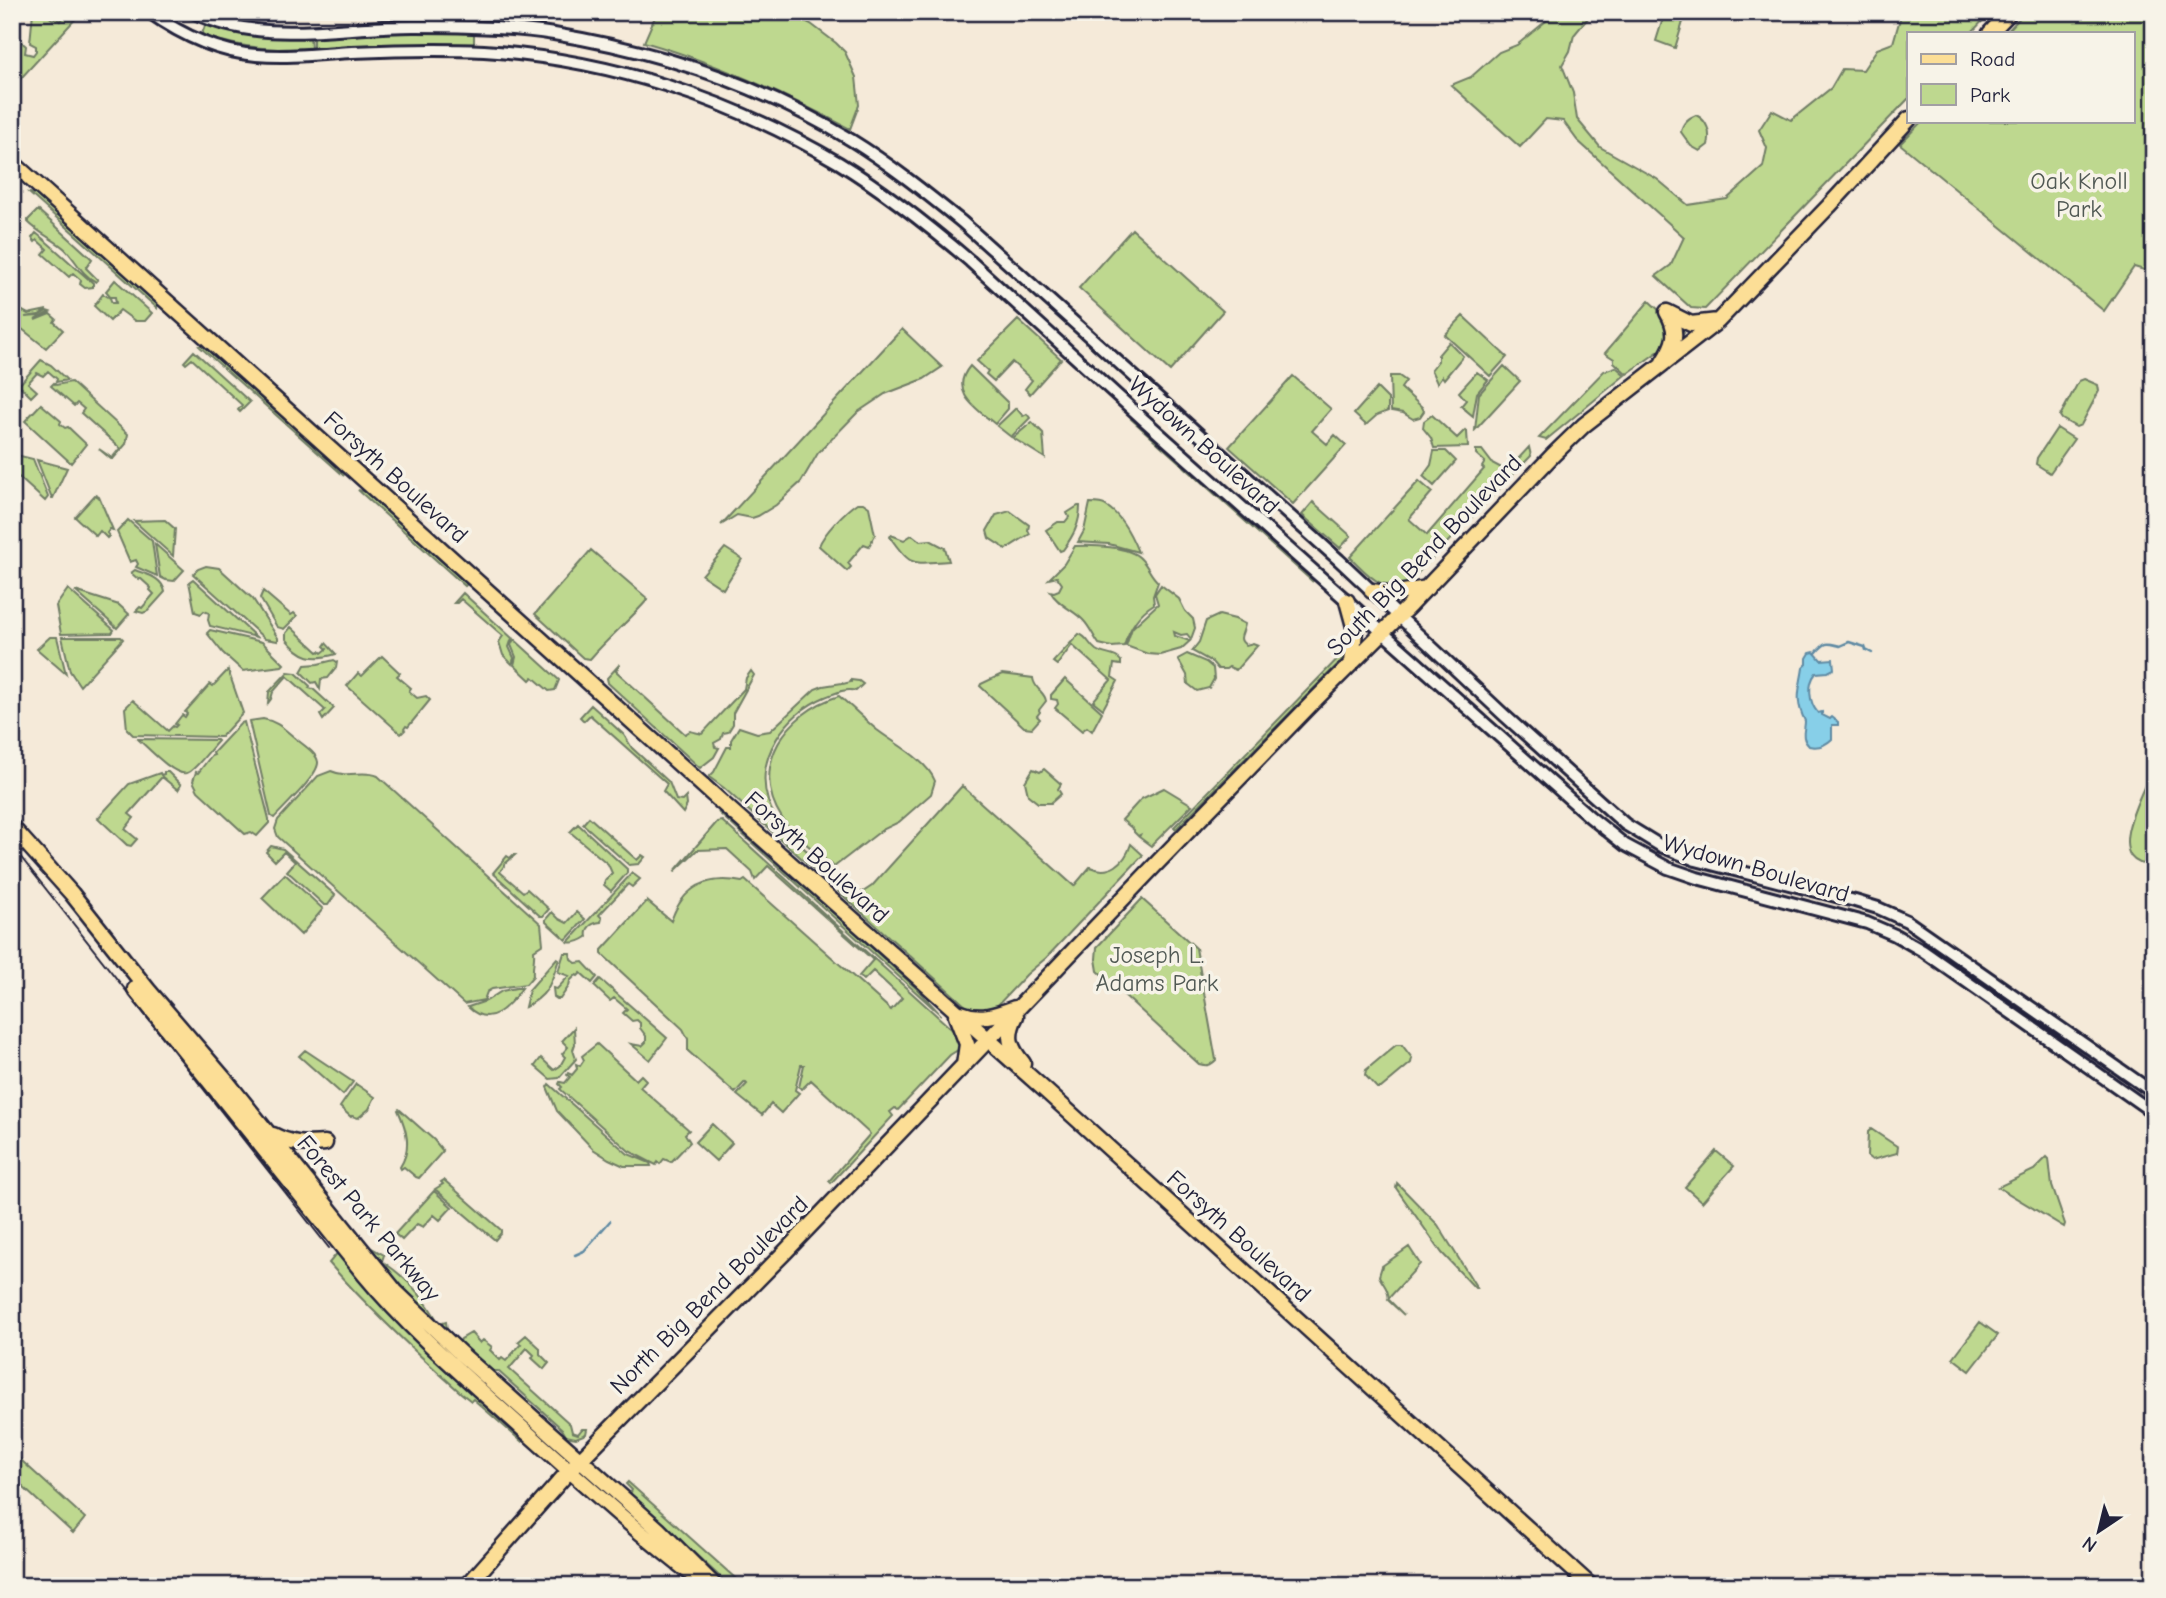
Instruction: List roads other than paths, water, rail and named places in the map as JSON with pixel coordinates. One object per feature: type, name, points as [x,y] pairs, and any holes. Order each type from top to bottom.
[{"type":"main road","points":[[1991,32],[2010,12]]},
{"type":"main road","name":"South Big Bend Boulevard","points":[[988,1040],[1561,448],[1590,421],[1718,321],[1907,121]]},
{"type":"main road","name":"Forsyth Boulevard","points":[[12,162],[1046,1091],[1591,1586]]},
{"type":"main road","points":[[1658,369],[1671,348],[1674,336],[1674,327],[1667,312],[1691,324],[1718,321]]},
{"type":"main road","points":[[1372,591],[1392,594],[1427,588]]},
{"type":"main road","points":[[1347,601],[1355,629],[1352,663]]},
{"type":"main road","name":"Forest Park Parkway","points":[[12,827],[72,894],[395,1291],[659,1548],[707,1586]]},
{"type":"main road","name":"Forest Park Parkway","points":[[26,842],[96,940],[374,1286],[426,1342],[575,1465],[659,1529],[715,1586]]},
{"type":"main road","points":[[953,1009],[980,1018],[1021,1006]]},
{"type":"main road","points":[[1021,1006],[1010,1028],[1011,1049],[1046,1091]]},
{"type":"main road","points":[[953,1009],[967,1044],[964,1065]]},
{"type":"main road","name":"North Big Bend Boulevard","points":[[467,1586],[575,1465],[785,1252],[988,1040]]},
{"type":"main road","points":[[269,1133],[295,1143],[325,1143]]},
{"type":"street","name":"Wydown Boulevard","points":[[149,12],[190,36],[223,48],[255,55],[293,56],[421,49],[502,53],[583,64],[657,82],[779,131],[839,164],[909,212],[949,244],[1609,833],[1639,854],[1682,873],[1847,917],[1895,934],[2154,1113]]},
{"type":"street","name":"Wydown Boulevard","points":[[193,12],[229,25],[265,31],[300,33],[414,26],[505,29],[553,34],[642,52],[685,65],[746,88],[851,140],[962,222],[1372,591],[1598,801],[1641,835],[1696,860],[1855,901],[1907,921],[2154,1093]]},
{"type":"water","points":[[1814,652],[1821,660],[1833,659],[1834,669],[1816,673],[1813,677],[1810,693],[1813,704],[1818,713],[1822,712],[1822,715],[1830,719],[1832,717],[1838,722],[1838,725],[1832,725],[1832,739],[1815,747],[1809,746],[1805,740],[1805,721],[1799,700],[1803,668],[1810,653]]},
{"type":"waterway","points":[[1816,653],[1827,644],[1840,646],[1849,642],[1865,647],[1872,653]]},
{"type":"waterway","points":[[575,1255],[584,1251],[610,1221]]},
{"type":"tram line","points":[[12,846],[329,1248]]},
{"type":"park label","name":"Oak Knoll Park","points":[[2079,195]]},
{"type":"park label","name":"Joseph L. Adams Park","points":[[1157,969]]}]
